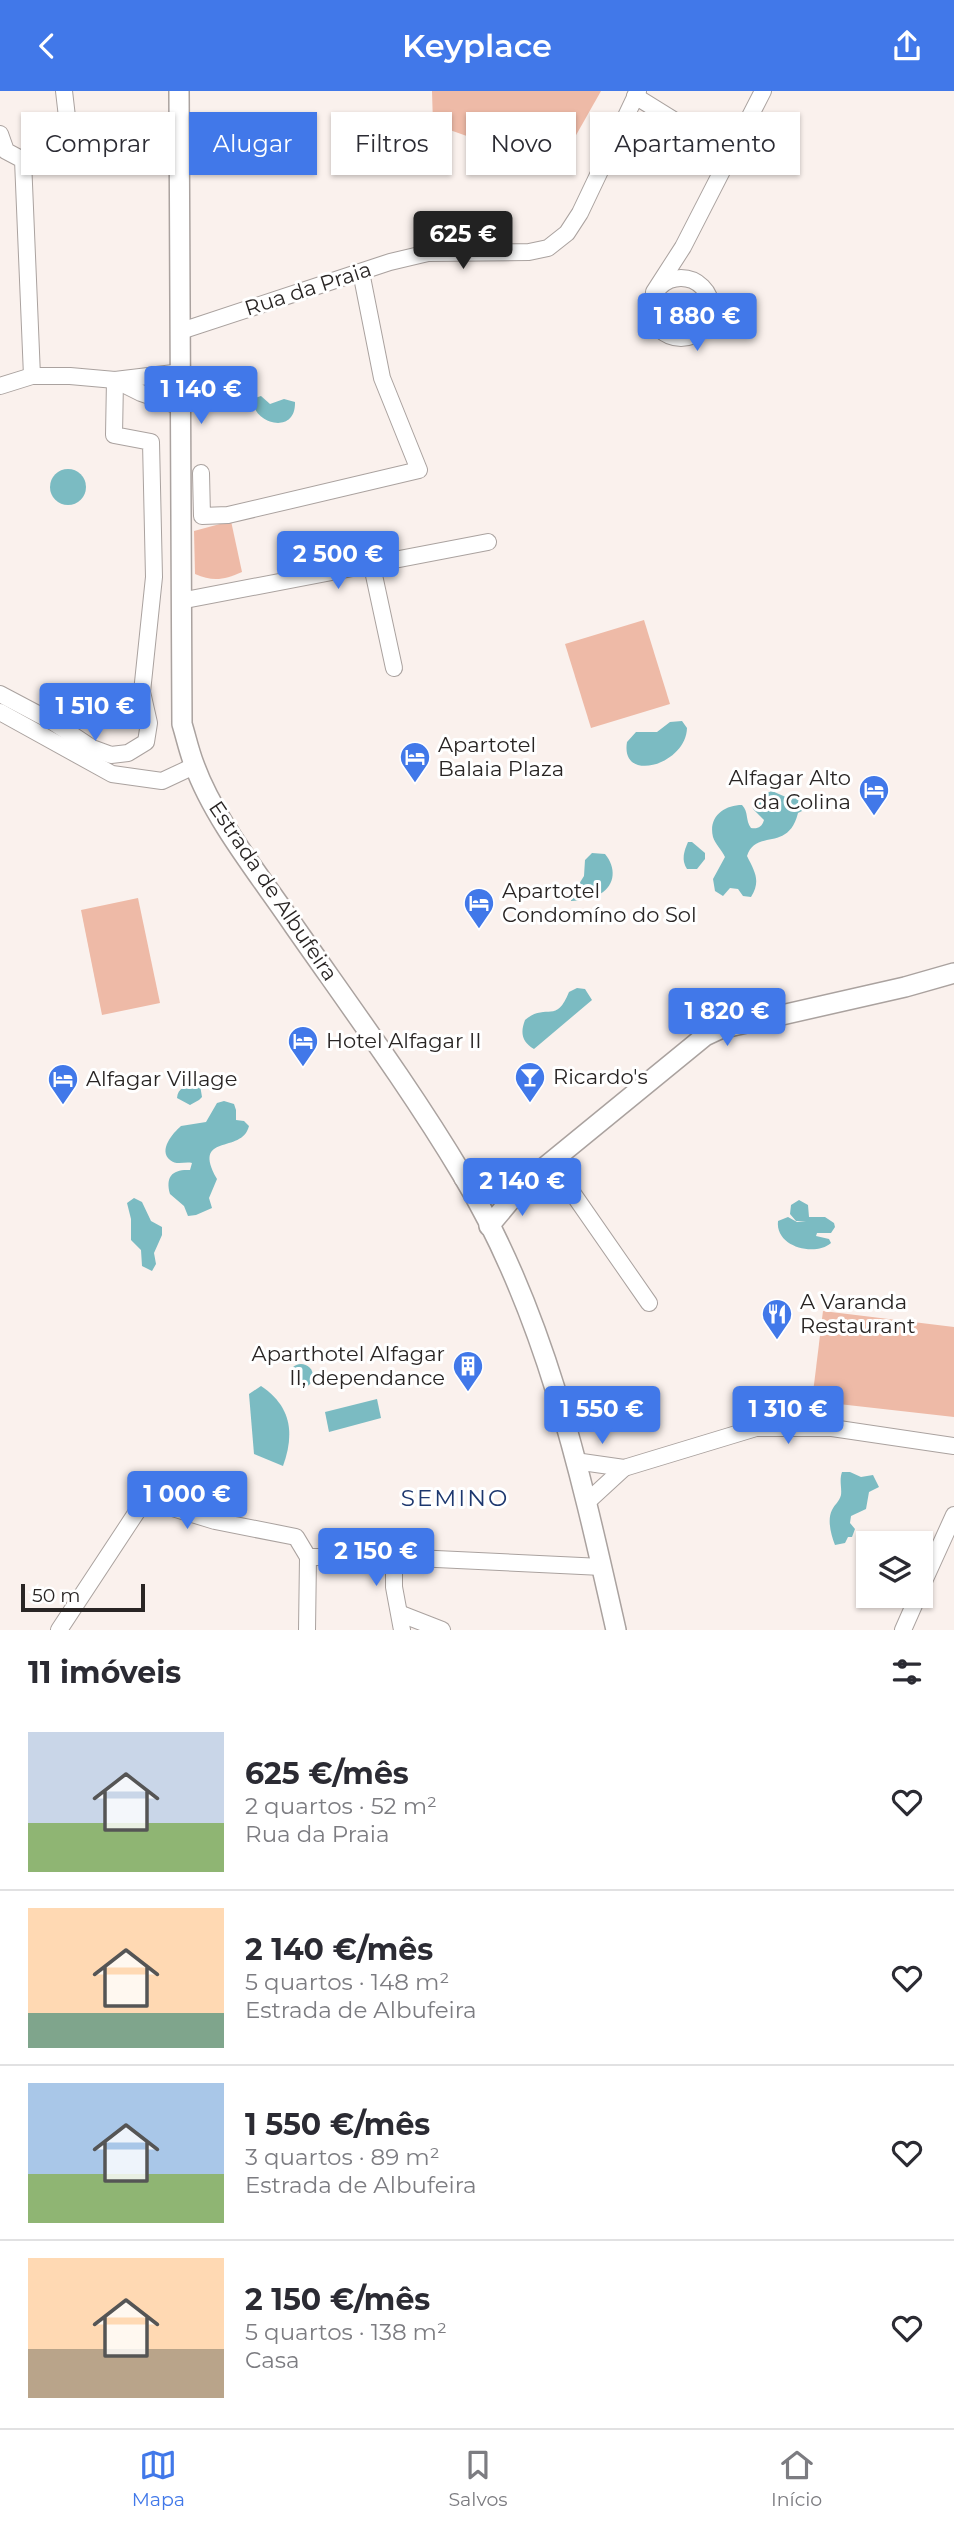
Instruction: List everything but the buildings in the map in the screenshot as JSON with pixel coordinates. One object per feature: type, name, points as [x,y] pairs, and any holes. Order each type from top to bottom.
[{"type":"street","points":[[64,91],[66,112]]},
{"type":"street","name":"Estrada de Albufeira","points":[[179,91],[182,724],[194,766],[212,802],[263,881],[383,1050],[464,1178],[489,1226],[537,1335],[557,1393],[587,1501],[616,1630]]},
{"type":"street","points":[[752,112],[763,91]]},
{"type":"street","points":[[636,94],[664,112]]},
{"type":"street","name":"Rua da Praia","points":[[181,331],[360,272],[428,253],[529,252],[548,248],[567,233],[580,213],[636,94]]},
{"type":"street","points":[[0,134],[6,151],[21,159]]},
{"type":"street","points":[[24,175],[32,376]]},
{"type":"street","points":[[654,292],[670,279],[692,279],[701,284],[708,295],[711,305],[708,321],[694,335],[673,337],[659,328],[650,309],[654,292],[683,247],[720,175]]},
{"type":"street","points":[[683,247],[683,266],[692,279]]},
{"type":"street","points":[[201,473],[202,516],[228,515],[419,470],[382,378],[360,272]]},
{"type":"street","points":[[0,386],[32,376],[115,380],[182,372]]},
{"type":"street","points":[[115,380],[141,393],[181,407]]},
{"type":"street","points":[[0,694],[53,722],[92,748],[111,755],[128,753],[146,742],[149,723],[142,692],[154,577],[151,442],[114,435],[115,380]]},
{"type":"street","points":[[180,601],[372,566],[488,541]]},
{"type":"street","points":[[372,566],[394,668]]},
{"type":"street","points":[[0,712],[112,774],[162,781],[194,766]]},
{"type":"street","points":[[489,1226],[524,1184],[705,1036],[720,1029],[905,987],[954,973]]},
{"type":"street","points":[[551,1162],[649,1303]]},
{"type":"street","points":[[464,1178],[490,1184],[524,1184]]},
{"type":"street","points":[[587,1501],[624,1468],[756,1428],[832,1428],[954,1446]]},
{"type":"street","points":[[575,1461],[624,1468]]},
{"type":"street","points":[[59,1630],[142,1504],[166,1506],[215,1521],[296,1537],[308,1557],[307,1630]]},
{"type":"street","points":[[933,1561],[954,1515]]},
{"type":"street","points":[[308,1557],[394,1557],[602,1567]]},
{"type":"street","points":[[394,1557],[394,1587],[401,1622],[442,1630]]},
{"type":"street","points":[[904,1630],[913,1608]]},
{"type":"shaded area","points":[[432,91],[601,91],[576,135],[576,112],[466,112],[466,136],[452,131],[452,112],[433,112]]},
{"type":"shaded area","points":[[231,521],[242,572],[218,579],[195,574],[194,531]]},
{"type":"shaded area","points":[[644,620],[670,704],[591,728],[565,644]]},
{"type":"shaded area","points":[[138,898],[160,1003],[102,1015],[81,910]]},
{"type":"shaded area","points":[[823,1311],[954,1327],[954,1417],[812,1401]]},
{"type":"water","points":[[261,396],[270,404],[284,399],[295,402],[293,413],[288,420],[280,423],[264,419],[254,406],[255,398]]},
{"type":"water","points":[[68,469],[81,474],[86,487],[81,500],[68,505],[55,500],[50,487],[55,474]]},
{"type":"water","points":[[682,721],[687,728],[684,741],[676,752],[654,765],[633,763],[628,755],[627,742],[636,732],[657,732],[670,722]]},
{"type":"water","points":[[772,791],[788,798],[796,793],[806,809],[798,813],[787,833],[757,843],[751,848],[747,856],[754,872],[756,886],[751,897],[743,896],[738,889],[730,888],[723,896],[715,891],[713,879],[725,857],[713,837],[715,818],[729,807],[742,805],[751,828],[759,827],[764,820],[753,809],[752,804],[756,797]]},
{"type":"water","points":[[688,842],[692,842],[705,853],[705,859],[697,869],[687,869],[685,866],[684,855]]},
{"type":"water","points":[[592,853],[605,854],[609,859],[612,881],[597,896],[571,901],[570,887],[579,884],[584,876],[585,860]]},
{"type":"water","points":[[577,988],[585,989],[592,1000],[534,1049],[530,1046],[523,1037],[525,1020],[532,1015],[560,1008],[569,992]]},
{"type":"water","points":[[194,1083],[200,1085],[202,1097],[199,1100],[190,1105],[177,1098],[180,1090]]},
{"type":"water","points":[[224,1101],[234,1104],[236,1120],[244,1121],[249,1126],[245,1135],[214,1149],[210,1155],[217,1179],[209,1198],[212,1208],[188,1216],[184,1206],[170,1194],[169,1183],[175,1172],[190,1170],[192,1163],[173,1162],[167,1156],[166,1147],[181,1126],[206,1122],[217,1103]]},
{"type":"water","points":[[134,1198],[142,1202],[151,1221],[162,1227],[162,1235],[154,1253],[156,1264],[152,1271],[142,1266],[141,1250],[131,1240],[131,1219],[127,1203]]},
{"type":"water","points":[[799,1200],[808,1205],[809,1217],[825,1217],[834,1223],[835,1227],[831,1233],[817,1233],[816,1236],[829,1239],[831,1243],[816,1249],[806,1249],[789,1243],[783,1237],[778,1221],[788,1217],[797,1222],[806,1221],[796,1221],[790,1214],[791,1205]]},
{"type":"water","points":[[301,1364],[309,1368],[313,1376],[309,1384],[301,1388],[293,1384],[289,1376],[293,1368]]},
{"type":"water","points":[[261,1386],[279,1402],[288,1421],[289,1442],[283,1466],[254,1454],[249,1394]]},
{"type":"water","points":[[377,1399],[381,1418],[329,1432],[325,1412]]},
{"type":"water","points":[[842,1472],[861,1477],[873,1475],[879,1487],[869,1492],[866,1509],[851,1516],[850,1523],[855,1529],[852,1537],[848,1537],[845,1543],[835,1545],[830,1518],[841,1495]]},
{"type":"place","name":"Apartotel Balaia Plaza","points":[[415,784]]},
{"type":"place","name":"Alfagar Alto da Colina","points":[[874,817]]},
{"type":"place","name":"Apartotel Condomíno do Sol","points":[[479,930]]},
{"type":"place","name":"Hotel Alfagar II","points":[[303,1068]]},
{"type":"place","name":"Ricardo's","points":[[530,1104]]},
{"type":"place","name":"Alfagar Village","points":[[63,1106]]},
{"type":"place","name":"A Varanda Restaurant","points":[[777,1341]]},
{"type":"place","name":"Aparthotel Alfagar II, dependance","points":[[468,1393]]},
{"type":"district","name":"SEMINO","points":[[455,1498]]}]
